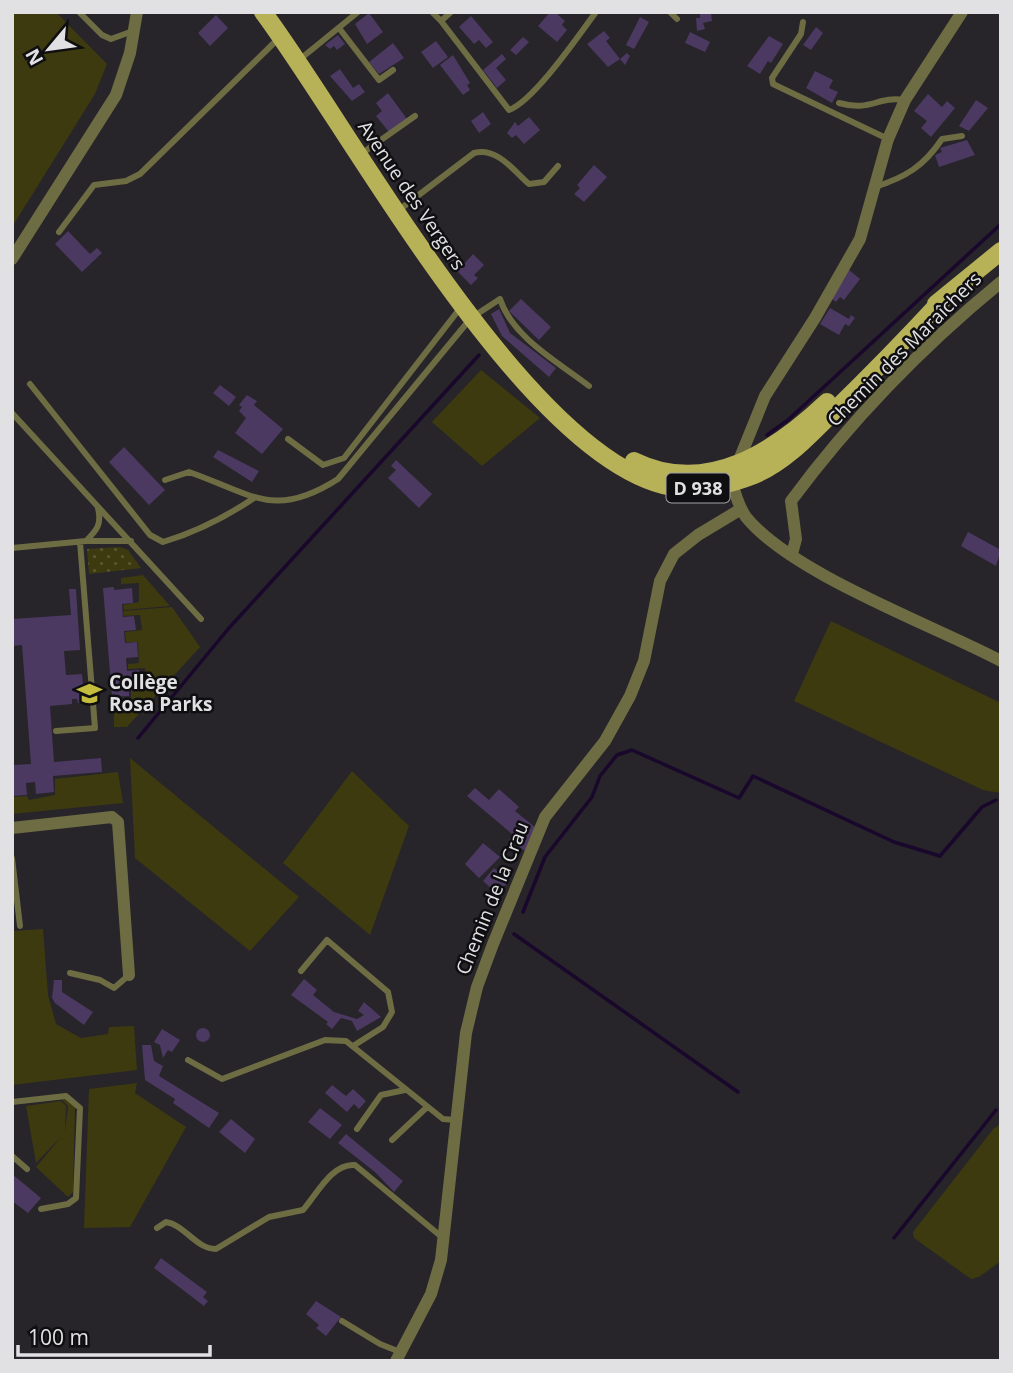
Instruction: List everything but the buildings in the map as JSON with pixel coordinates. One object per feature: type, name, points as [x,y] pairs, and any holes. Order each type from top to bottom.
[{"type":"main road","name":"Avenue des Vergers","points":[[263,12],[467,312],[536,393]]},
{"type":"main road","name":"D 938","points":[[536,393],[575,432],[631,472],[671,487],[712,488],[780,443],[1001,251]]},
{"type":"main road","name":"D 938","points":[[536,393],[605,445],[638,463],[670,472],[735,474],[770,467],[814,431],[944,298]]},
{"type":"street","points":[[12,259],[116,95],[138,12]]},
{"type":"street","points":[[962,12],[905,100],[888,139],[860,239],[816,318],[765,396],[735,474],[741,509],[753,524],[792,554],[828,576],[1001,661]]},
{"type":"street","name":"Chemin des Maraîchers","points":[[792,554],[796,539],[791,501],[805,482],[874,401],[1001,282]]},
{"type":"street","name":"Chemin de la Crau","points":[[398,1356],[431,1294],[444,1239],[466,1033],[477,988],[545,817],[605,741],[630,696],[644,661],[660,581],[674,554],[691,539],[741,509]]},
{"type":"street","points":[[12,828],[112,817],[118,822],[129,975]]},
{"type":"lane","points":[[79,12],[102,35],[111,39],[135,30]]},
{"type":"lane","points":[[298,61],[358,12]]},
{"type":"lane","points":[[432,12],[509,110],[517,107],[531,93],[596,12]]},
{"type":"lane","points":[[441,21],[450,12]]},
{"type":"lane","points":[[670,12],[677,19]]},
{"type":"lane","points":[[803,22],[801,34],[772,78],[773,84],[888,139]]},
{"type":"lane","points":[[340,27],[379,80],[393,70]]},
{"type":"lane","points":[[59,232],[94,185],[125,181],[140,174],[281,36]]},
{"type":"lane","points":[[839,103],[860,108],[895,99],[905,100]]},
{"type":"lane","points":[[360,155],[415,116]]},
{"type":"lane","points":[[874,187],[911,173],[924,164],[942,139],[962,136]]},
{"type":"lane","points":[[397,211],[474,153],[490,152],[498,156],[529,184],[544,181],[558,166]]},
{"type":"lane","points":[[288,439],[323,465],[344,458],[467,312],[500,299],[506,315],[528,339],[589,386]]},
{"type":"lane","points":[[166,480],[189,472],[254,498],[293,501],[317,492],[338,479],[467,312]]},
{"type":"lane","points":[[30,384],[150,535],[163,541],[179,537],[230,515],[254,498]]},
{"type":"lane","points":[[12,413],[201,620]]},
{"type":"lane","points":[[56,731],[95,728],[83,542],[101,520],[98,506]]},
{"type":"lane","points":[[12,548],[131,541]]},
{"type":"lane","points":[[12,858],[20,926]]},
{"type":"lane","points":[[301,971],[327,940],[388,992],[392,1012],[383,1027],[352,1046]]},
{"type":"lane","points":[[70,973],[100,980],[114,988],[129,975]]},
{"type":"lane","points":[[188,1060],[222,1079],[325,1040],[339,1039],[352,1046],[426,1108],[443,1119],[457,1120]]},
{"type":"lane","points":[[357,1129],[381,1095],[405,1090]]},
{"type":"lane","points":[[12,1102],[66,1096],[80,1108],[76,1198],[68,1204],[41,1209]]},
{"type":"lane","points":[[392,1140],[426,1108]]},
{"type":"lane","points":[[12,1156],[27,1169]]},
{"type":"lane","points":[[157,1228],[166,1222],[173,1223],[203,1246],[216,1250],[269,1217],[303,1210],[335,1170],[348,1164],[355,1165],[444,1239]]},
{"type":"lane","points":[[342,1321],[398,1356]]},
{"type":"shaded area","points":[[12,12],[56,12],[107,64],[95,94],[12,227]]},
{"type":"shaded area","points":[[481,370],[540,418],[482,466],[432,422]]},
{"type":"shaded area","points":[[120,547],[128,550],[141,568],[89,574],[87,549]]},
{"type":"shaded area","points":[[143,575],[170,606],[124,610],[123,605],[139,602],[139,583],[121,584],[121,578]]},
{"type":"shaded area","points":[[172,607],[200,647],[127,727],[114,727],[114,701],[131,699],[131,688],[147,685],[145,668],[128,669],[128,664],[139,663],[138,642],[126,642],[125,632],[142,630],[140,615],[124,616],[123,611]]},
{"type":"shaded area","points":[[831,621],[1001,703],[1001,793],[983,790],[794,701]]},
{"type":"shaded area","points":[[130,758],[299,897],[250,951],[135,858]]},
{"type":"shaded area","points":[[352,771],[409,826],[370,935],[283,863]]},
{"type":"shaded area","points":[[118,772],[123,803],[12,814],[12,797],[27,796],[29,800],[55,795],[55,779]]},
{"type":"shaded area","points":[[43,929],[48,995],[56,1024],[81,1038],[108,1034],[109,1027],[134,1026],[137,1070],[12,1085],[12,931]]},
{"type":"shaded area","points":[[137,1083],[135,1093],[186,1127],[130,1227],[84,1228],[89,1089]]},
{"type":"shaded area","points":[[67,1099],[75,1107],[73,1192],[68,1197],[36,1167],[61,1137],[36,1163],[26,1106],[61,1101],[66,1106],[65,1133],[68,1106],[62,1100]]},
{"type":"shaded area","points":[[1001,1124],[1001,1261],[979,1277],[971,1279],[914,1238],[913,1232],[994,1128]]},
{"type":"waterway","points":[[767,435],[788,420],[1001,224]]},
{"type":"waterway","points":[[138,738],[229,628],[479,355]]},
{"type":"waterway","points":[[523,912],[545,857],[592,797],[600,776],[617,755],[632,750],[739,798],[753,776],[894,842],[940,856],[982,807],[996,800]]},
{"type":"waterway","points":[[514,934],[738,1092]]},
{"type":"waterway","points":[[894,1238],[996,1110]]},
{"type":"place","name":"Collège Rosa Parks","points":[[89,693]]}]
